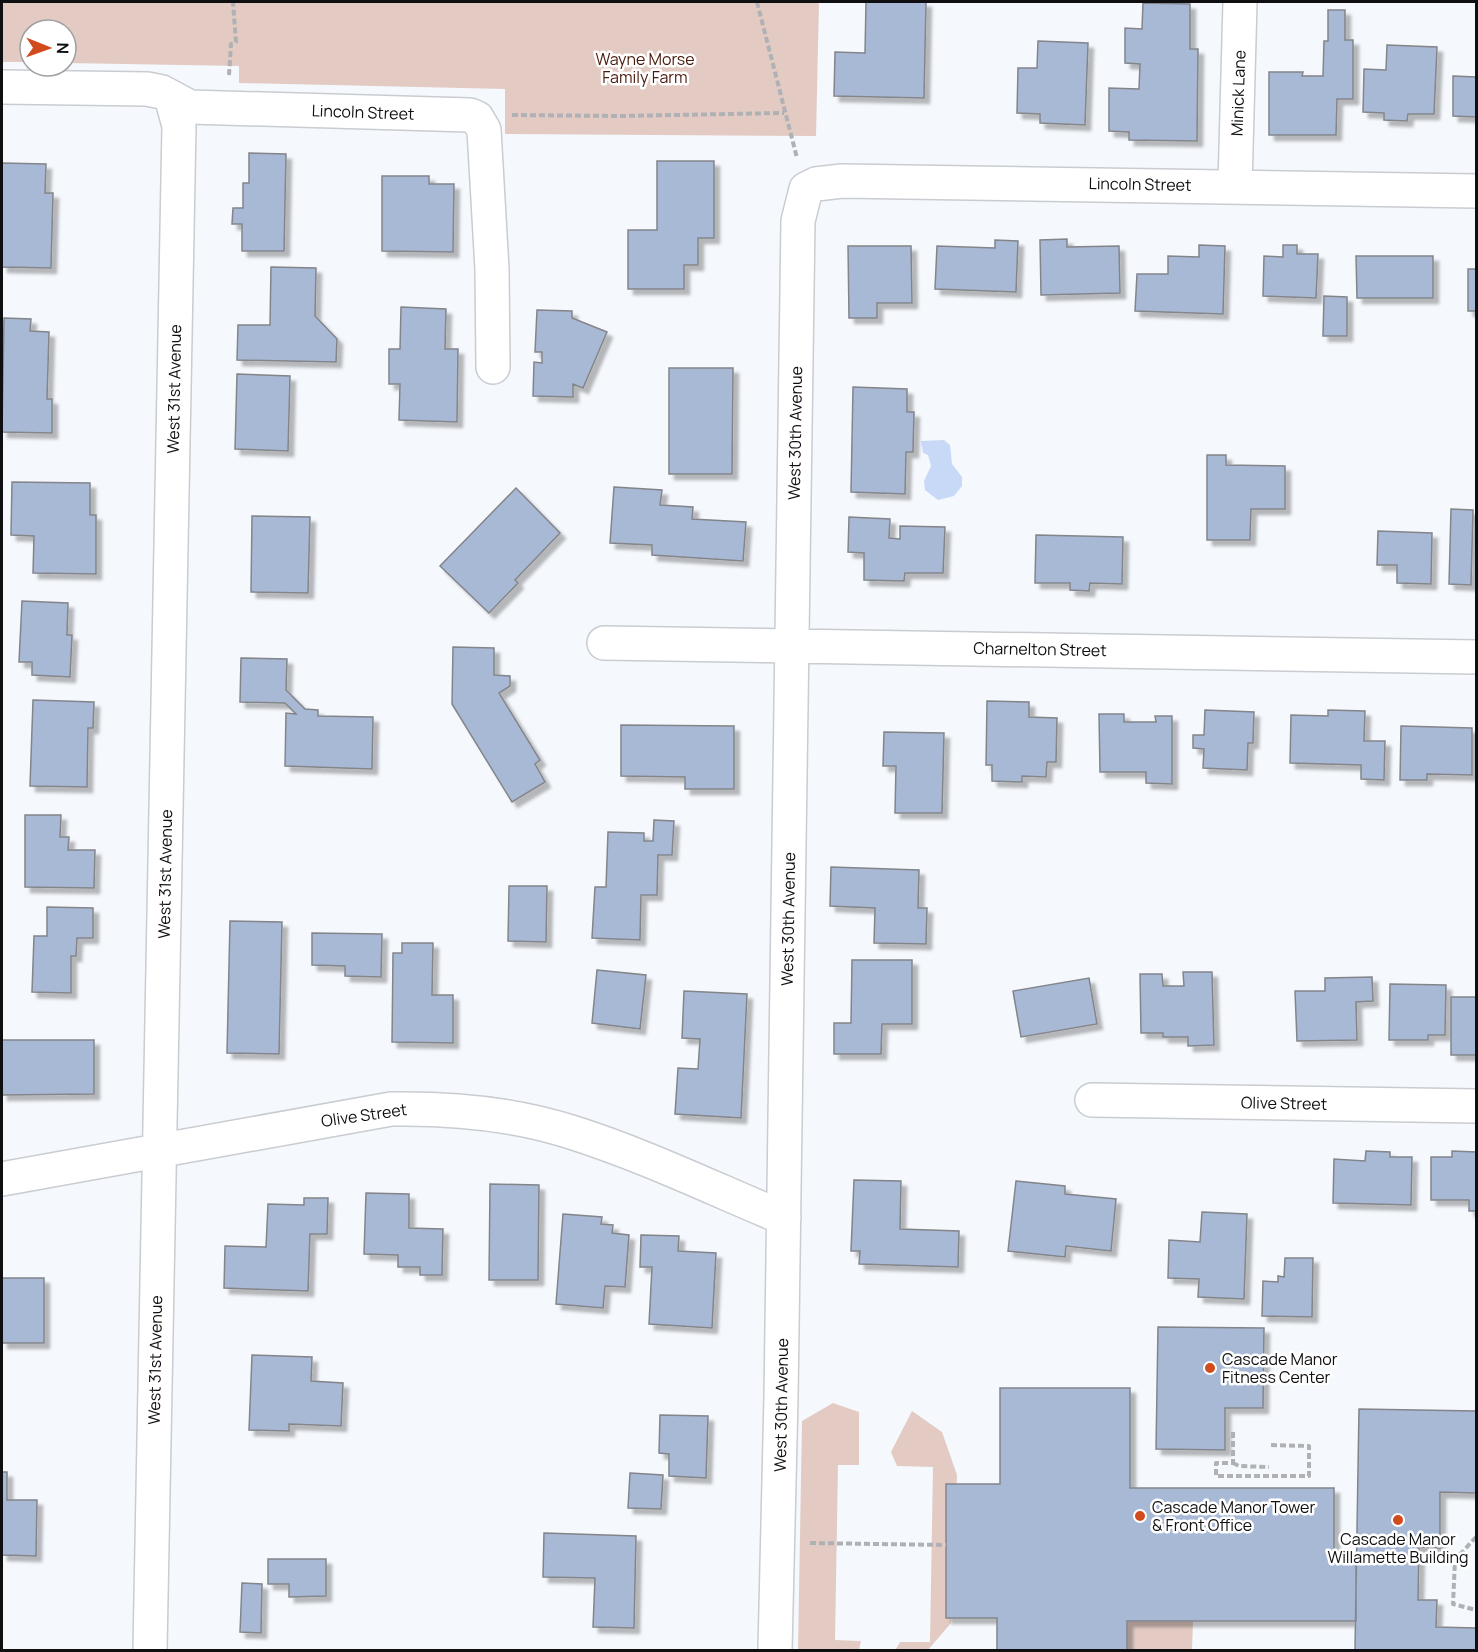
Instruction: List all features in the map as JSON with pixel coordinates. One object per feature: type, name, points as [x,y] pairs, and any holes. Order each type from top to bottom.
[{"type":"street","name":"Minick Lane","points":[[1235,186],[1240,2]]},
{"type":"street","name":"Lincoln Street","points":[[2,87],[147,89],[162,92],[172,100],[190,107],[470,115],[477,118]]},
{"type":"street","name":"West 31st Avenue","points":[[150,1650],[179,126],[172,100]]},
{"type":"street","points":[[477,118],[484,130],[492,269],[493,367]]},
{"type":"street","name":"Lincoln Street","points":[[806,189],[816,184],[842,181],[1476,191]]},
{"type":"street","name":"West 30th Avenue","points":[[775,1650],[784,1218],[798,220],[806,189]]},
{"type":"street","name":"Charnelton Street","points":[[604,643],[792,644],[1476,657]]},
{"type":"street","name":"Olive Street","points":[[1092,1100],[1476,1106]]},
{"type":"street","name":"Olive Street","points":[[2,1179],[390,1108],[439,1108],[487,1113],[571,1132],[784,1218]]},
{"type":"path","points":[[229,108],[228,65],[231,44],[236,42],[233,2]]},
{"type":"path","points":[[757,2],[784,113],[806,189]]},
{"type":"path","points":[[477,118],[497,114],[620,116],[784,113]]},
{"type":"path","points":[[1233,1432],[1233,1464]]},
{"type":"path","points":[[1269,1445],[1310,1446],[1309,1476],[1216,1476],[1216,1463],[1269,1467]]},
{"type":"path","points":[[1476,1537],[1455,1560],[1453,1604],[1476,1610]]},
{"type":"path","points":[[808,1543],[946,1545]]},
{"type":"green space","name":"Wayne Morse Family Farm","points":[[2,2],[819,2],[816,136],[505,134],[505,89],[239,83],[239,66],[78,63],[78,18],[18,18],[18,62],[2,62]]},
{"type":"green space","points":[[833,1403],[859,1412],[859,1465],[838,1465],[835,1640],[861,1641],[859,1650],[798,1650],[802,1421]]},
{"type":"green space","points":[[912,1411],[942,1432],[957,1475],[951,1623],[928,1650],[896,1649],[900,1642],[930,1642],[933,1467],[897,1466],[891,1452]]},
{"type":"green space","points":[[1127,1621],[1193,1621],[1192,1650],[1127,1650]]},
{"type":"water","points":[[944,440],[950,445],[952,464],[962,477],[962,486],[954,496],[938,500],[925,490],[924,481],[931,466],[928,455],[923,453],[921,441]]},
{"type":"building","points":[[866,2],[926,2],[924,98],[834,96],[835,52],[865,53]]},
{"type":"building","points":[[1143,3],[1190,4],[1190,49],[1198,49],[1197,141],[1129,140],[1129,132],[1109,131],[1109,88],[1139,89],[1140,64],[1125,63],[1125,28],[1142,29]]},
{"type":"building","points":[[1328,10],[1345,10],[1345,40],[1353,40],[1353,99],[1337,99],[1336,135],[1269,135],[1269,72],[1303,72],[1302,76],[1323,76],[1324,41],[1328,41]]},
{"type":"building","points":[[1038,41],[1088,43],[1085,125],[1040,123],[1040,114],[1017,113],[1018,68],[1037,68]]},
{"type":"building","points":[[1387,45],[1437,47],[1434,114],[1408,114],[1407,121],[1384,120],[1384,113],[1363,112],[1364,69],[1386,70]]},
{"type":"building","points":[[1453,76],[1476,77],[1476,117],[1453,116]]},
{"type":"building","points":[[249,153],[286,154],[284,251],[242,251],[242,224],[232,224],[233,208],[243,208],[243,183],[249,183]]},
{"type":"building","points":[[657,161],[714,161],[714,238],[698,238],[698,265],[684,265],[684,289],[628,289],[628,230],[657,230]]},
{"type":"building","points":[[2,163],[46,164],[45,193],[53,193],[51,268],[2,267]]},
{"type":"building","points":[[382,176],[429,176],[429,184],[454,184],[453,252],[382,251]]},
{"type":"building","points":[[1067,239],[1067,247],[1119,246],[1120,293],[1041,295],[1040,240]]},
{"type":"building","points":[[995,240],[1018,241],[1016,292],[935,289],[937,246],[995,248]]},
{"type":"building","points":[[1199,245],[1225,246],[1223,314],[1135,311],[1137,274],[1168,274],[1168,256],[1199,257]]},
{"type":"building","points":[[1283,245],[1297,245],[1297,254],[1318,254],[1316,298],[1263,296],[1264,256],[1283,257]]},
{"type":"building","points":[[848,246],[911,246],[912,303],[877,303],[877,318],[849,318]]},
{"type":"building","points":[[1356,256],[1433,256],[1433,298],[1357,298]]},
{"type":"building","points":[[271,267],[316,268],[315,316],[337,339],[336,362],[237,360],[238,325],[270,325]]},
{"type":"building","points":[[1468,269],[1476,269],[1476,311],[1468,311]]},
{"type":"building","points":[[1324,296],[1347,297],[1347,336],[1323,336]]},
{"type":"building","points":[[401,307],[446,309],[445,349],[458,349],[457,422],[399,420],[400,384],[389,384],[389,349],[400,349]]},
{"type":"building","points":[[537,310],[572,311],[572,318],[607,332],[583,388],[573,384],[573,397],[533,396],[534,362],[542,363],[542,352],[535,352]]},
{"type":"building","points":[[4,318],[31,319],[30,331],[49,332],[47,399],[52,399],[52,433],[2,432]]},
{"type":"building","points":[[669,368],[733,368],[732,474],[669,474]]},
{"type":"building","points":[[237,374],[290,376],[288,451],[235,449]]},
{"type":"building","points":[[853,387],[907,389],[907,412],[914,412],[913,452],[906,452],[905,494],[851,492]]},
{"type":"building","points":[[1207,455],[1226,455],[1226,465],[1285,466],[1285,509],[1251,509],[1250,540],[1207,540]]},
{"type":"building","points":[[12,482],[90,483],[90,515],[96,515],[96,574],[33,573],[34,536],[11,535]]},
{"type":"building","points":[[614,487],[662,490],[660,505],[693,507],[692,519],[746,522],[743,561],[652,555],[652,545],[610,543]]},
{"type":"building","points":[[516,488],[560,533],[515,580],[518,583],[489,613],[440,566]]},
{"type":"building","points":[[1451,509],[1473,510],[1471,585],[1449,584]]},
{"type":"building","points":[[252,516],[310,517],[308,593],[251,592]]},
{"type":"building","points":[[849,517],[890,519],[889,538],[900,539],[900,526],[945,527],[943,573],[905,573],[904,581],[864,580],[864,553],[848,552]]},
{"type":"building","points":[[1378,531],[1432,533],[1431,584],[1397,583],[1397,565],[1377,565]]},
{"type":"building","points":[[1036,535],[1123,537],[1122,584],[1090,583],[1089,591],[1070,590],[1070,583],[1035,583]]},
{"type":"building","points":[[22,601],[68,603],[67,635],[72,635],[70,677],[32,675],[32,662],[19,662]]},
{"type":"building","points":[[453,647],[494,648],[494,675],[510,676],[510,686],[499,693],[540,760],[535,764],[545,782],[512,802],[452,704]]},
{"type":"building","points":[[241,658],[287,659],[286,690],[305,709],[318,710],[318,716],[373,717],[372,769],[285,766],[286,713],[296,714],[285,703],[240,702]]},
{"type":"building","points":[[33,700],[94,702],[93,728],[88,728],[87,787],[30,786]]},
{"type":"building","points":[[987,701],[1029,702],[1029,717],[1057,718],[1056,762],[1047,762],[1046,777],[1022,776],[1022,782],[992,781],[992,765],[986,765]]},
{"type":"building","points":[[1205,710],[1254,712],[1253,743],[1248,743],[1247,770],[1203,768],[1204,749],[1193,748],[1193,735],[1204,735]]},
{"type":"building","points":[[1328,710],[1365,711],[1364,741],[1385,741],[1384,780],[1361,779],[1361,765],[1290,763],[1291,715],[1328,716]]},
{"type":"building","points":[[1099,714],[1124,714],[1124,722],[1156,722],[1155,716],[1172,716],[1172,784],[1146,783],[1146,772],[1100,772]]},
{"type":"building","points":[[621,725],[734,726],[734,789],[685,789],[685,777],[621,776]]},
{"type":"building","points":[[1401,726],[1472,728],[1472,775],[1427,774],[1427,780],[1400,780]]},
{"type":"building","points":[[884,732],[944,733],[942,813],[895,813],[896,766],[883,766]]},
{"type":"building","points":[[25,815],[61,815],[60,837],[69,837],[68,850],[95,850],[94,888],[25,887]]},
{"type":"building","points":[[654,820],[674,821],[672,855],[658,855],[657,895],[641,895],[640,940],[592,938],[595,887],[606,887],[608,832],[644,833],[644,841],[653,841]]},
{"type":"building","points":[[831,867],[919,870],[918,908],[927,908],[926,944],[874,943],[875,908],[830,906]]},
{"type":"building","points":[[509,886],[547,886],[546,942],[508,941]]},
{"type":"building","points":[[47,907],[93,908],[93,938],[77,938],[76,956],[71,956],[71,993],[32,992],[34,936],[47,936]]},
{"type":"building","points":[[230,921],[282,922],[279,1054],[227,1053]]},
{"type":"building","points":[[312,933],[382,934],[381,977],[345,976],[345,966],[312,965]]},
{"type":"building","points":[[402,943],[433,943],[432,995],[453,995],[453,1043],[392,1042],[393,953],[402,953]]},
{"type":"building","points":[[852,960],[912,960],[912,1024],[882,1024],[881,1054],[834,1054],[834,1023],[851,1023]]},
{"type":"building","points":[[597,970],[646,975],[640,1029],[592,1023]]},
{"type":"building","points":[[1183,972],[1212,972],[1214,1045],[1188,1046],[1188,1037],[1163,1037],[1163,1033],[1141,1033],[1140,974],[1162,974],[1163,986],[1184,986]]},
{"type":"building","points":[[1372,977],[1373,1001],[1356,1002],[1357,1040],[1297,1041],[1295,991],[1325,991],[1325,978]]},
{"type":"building","points":[[1089,978],[1097,1024],[1021,1037],[1013,991]]},
{"type":"building","points":[[1390,984],[1446,985],[1445,1035],[1428,1035],[1428,1040],[1389,1040]]},
{"type":"building","points":[[684,991],[747,994],[741,1118],[675,1114],[678,1068],[698,1069],[700,1039],[682,1038]]},
{"type":"building","points":[[1451,997],[1476,997],[1476,1055],[1451,1055]]},
{"type":"building","points":[[2,1040],[94,1040],[94,1094],[2,1095]]},
{"type":"building","points":[[1366,1151],[1390,1152],[1390,1157],[1412,1157],[1411,1205],[1333,1203],[1334,1159],[1365,1161]]},
{"type":"building","points":[[1452,1151],[1476,1152],[1476,1211],[1469,1211],[1469,1200],[1431,1200],[1431,1157],[1452,1157]]},
{"type":"building","points":[[854,1180],[901,1181],[900,1229],[959,1231],[958,1267],[859,1264],[860,1251],[851,1251]]},
{"type":"building","points":[[1016,1181],[1065,1186],[1065,1194],[1116,1199],[1111,1251],[1066,1246],[1065,1257],[1008,1251]]},
{"type":"building","points":[[490,1184],[539,1185],[538,1280],[489,1280]]},
{"type":"building","points":[[366,1193],[409,1194],[409,1228],[443,1229],[442,1275],[420,1275],[420,1267],[398,1267],[398,1255],[364,1254]]},
{"type":"building","points":[[304,1198],[328,1198],[327,1234],[310,1234],[308,1291],[224,1288],[225,1246],[266,1247],[268,1204],[304,1205]]},
{"type":"building","points":[[1202,1212],[1247,1214],[1244,1299],[1198,1297],[1199,1279],[1168,1278],[1169,1240],[1200,1242]]},
{"type":"building","points":[[563,1214],[602,1217],[601,1224],[613,1225],[612,1233],[629,1235],[625,1287],[605,1286],[603,1308],[556,1304]]},
{"type":"building","points":[[641,1235],[679,1236],[678,1251],[716,1253],[712,1328],[649,1324],[652,1267],[640,1267]]},
{"type":"building","points":[[1285,1258],[1313,1258],[1312,1317],[1262,1316],[1263,1281],[1278,1282],[1278,1276],[1284,1277]]},
{"type":"building","points":[[2,1278],[44,1278],[44,1343],[2,1343]]},
{"type":"building","name":"Cascade Manor Fitness Center","points":[[1158,1327],[1264,1328],[1263,1408],[1225,1408],[1225,1450],[1156,1449]]},
{"type":"building","points":[[252,1355],[312,1357],[311,1381],[343,1383],[341,1426],[289,1424],[289,1431],[249,1430]]},
{"type":"building","name":"Cascade Manor Tower & Front Office","points":[[1000,1388],[1130,1388],[1130,1488],[1334,1488],[1334,1557],[1356,1557],[1356,1621],[1127,1621],[1127,1650],[997,1650],[997,1618],[946,1618],[946,1484],[1000,1484]]},
{"type":"building","name":"Cascade Manor Willamette Building","points":[[1359,1409],[1476,1411],[1476,1493],[1440,1492],[1440,1548],[1419,1547],[1418,1600],[1437,1600],[1436,1627],[1476,1628],[1476,1650],[1355,1650]]},
{"type":"building","points":[[660,1415],[708,1416],[706,1478],[669,1476],[669,1454],[659,1453]]},
{"type":"building","points":[[2,1472],[7,1472],[7,1500],[37,1500],[36,1556],[2,1555]]},
{"type":"building","points":[[630,1473],[663,1475],[661,1509],[628,1508]]},
{"type":"building","points":[[544,1533],[636,1536],[634,1628],[593,1627],[595,1578],[543,1577]]},
{"type":"building","points":[[268,1559],[326,1559],[326,1596],[289,1597],[289,1584],[268,1584]]},
{"type":"building","points":[[242,1583],[262,1584],[261,1633],[240,1632]]},
{"type":"place","name":"Cascade Manor Fitness Center","points":[[1210,1368]]},
{"type":"place","name":"Cascade Manor Tower & Front Office","points":[[1140,1516]]},
{"type":"place","name":"Cascade Manor Willamette Building","points":[[1398,1520]]}]
